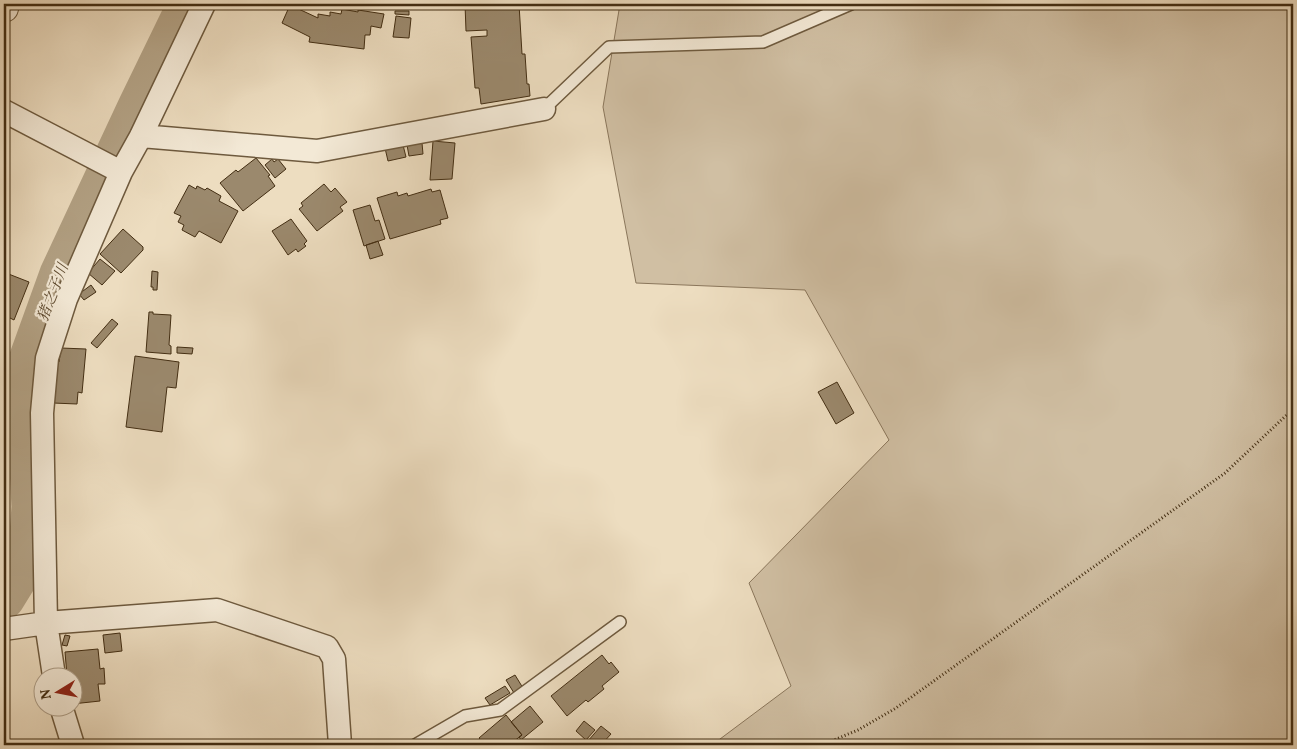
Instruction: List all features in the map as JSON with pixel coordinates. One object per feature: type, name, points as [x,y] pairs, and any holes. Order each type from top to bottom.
[{"type":"street","points":[[4,8],[6,4]]},
{"type":"street","points":[[52,666],[46,623],[42,413],[47,358],[66,300],[118,171],[141,136],[204,4]]},
{"type":"street","points":[[141,136],[317,151],[544,109]]},
{"type":"street","points":[[4,111],[118,171]]},
{"type":"street","points":[[4,630],[46,623],[217,610],[326,647],[334,659],[340,745]]},
{"type":"street","points":[[64,716],[74,745]]},
{"type":"lane","points":[[544,109],[609,47],[763,42],[851,4]]},
{"type":"lane","points":[[415,745],[465,716],[500,710],[620,622]]},
{"type":"path","points":[[822,745],[858,730],[896,708],[920,691],[1225,473],[1293,410]]},
{"type":"shaded area","points":[[620,4],[1293,4],[1293,745],[712,745],[791,686],[749,583],[889,440],[805,290],[636,283],[603,107]]},
{"type":"building","points":[[380,4],[408,4],[408,8],[379,6]]},
{"type":"building","points":[[465,4],[519,4],[522,54],[525,54],[527,84],[529,84],[530,96],[481,104],[479,88],[475,88],[471,37],[487,36],[487,30],[466,31]]},
{"type":"building","points":[[290,5],[318,18],[318,14],[330,16],[330,12],[341,14],[342,9],[384,14],[381,28],[371,26],[370,35],[365,35],[364,49],[309,42],[310,37],[282,23]]},
{"type":"building","points":[[395,11],[409,11],[409,15],[395,14]]},
{"type":"building","points":[[396,16],[411,18],[409,38],[393,37]]},
{"type":"building","points":[[433,141],[455,143],[452,179],[430,180]]},
{"type":"building","points":[[422,143],[423,154],[409,156],[407,145]]},
{"type":"building","points":[[403,145],[406,157],[388,161],[385,148]]},
{"type":"building","points":[[256,158],[270,175],[268,176],[275,186],[243,211],[220,183],[236,170],[238,172]]},
{"type":"building","points":[[272,159],[274,162],[278,159],[286,169],[275,178],[265,165]]},
{"type":"building","points":[[324,184],[331,192],[335,188],[347,202],[340,207],[343,211],[317,231],[299,209],[303,206],[301,203]]},
{"type":"building","points":[[189,185],[196,189],[197,186],[205,190],[207,188],[221,196],[219,201],[238,211],[221,243],[199,231],[195,237],[182,230],[184,225],[178,222],[181,216],[174,213]]},
{"type":"building","points":[[431,189],[432,192],[440,190],[448,218],[440,220],[441,224],[390,239],[377,198],[397,192],[398,196],[407,193],[408,196]]},
{"type":"building","points":[[370,205],[375,221],[379,220],[385,239],[364,246],[353,210]]},
{"type":"building","points":[[291,219],[307,241],[304,244],[306,246],[298,252],[296,249],[288,255],[272,231]]},
{"type":"building","points":[[123,229],[143,247],[143,250],[121,273],[100,254]]},
{"type":"building","points":[[378,241],[383,255],[370,259],[366,245]]},
{"type":"building","points":[[100,259],[115,271],[102,285],[88,273]]},
{"type":"building","points":[[152,271],[158,272],[157,290],[153,290],[153,287],[151,287]]},
{"type":"building","points":[[6,273],[29,282],[14,320],[4,315],[4,278]]},
{"type":"building","points":[[91,285],[96,292],[84,300],[79,294]]},
{"type":"building","points":[[149,312],[171,315],[169,345],[171,346],[171,354],[146,352]]},
{"type":"building","points":[[112,319],[118,324],[97,348],[91,343]]},
{"type":"building","points":[[177,347],[193,348],[192,354],[177,353]]},
{"type":"building","points":[[61,348],[86,349],[82,393],[78,392],[77,404],[53,403],[56,362],[59,362]]},
{"type":"building","points":[[135,356],[179,362],[176,388],[167,387],[162,432],[126,427]]},
{"type":"building","points":[[837,382],[854,413],[836,424],[818,392]]},
{"type":"building","points":[[120,633],[122,651],[105,653],[103,635]]},
{"type":"building","points":[[65,635],[70,636],[67,646],[62,645]]},
{"type":"building","points":[[98,649],[100,669],[104,668],[105,684],[98,684],[100,701],[82,703],[82,666],[66,666],[65,652]]},
{"type":"building","points":[[602,655],[619,672],[602,686],[604,689],[588,702],[586,700],[567,716],[551,696]]},
{"type":"building","points":[[515,675],[523,688],[514,693],[506,680]]},
{"type":"building","points":[[505,686],[510,693],[490,705],[485,698]]},
{"type":"building","points":[[530,706],[543,722],[521,740],[519,737],[522,735],[511,722]]},
{"type":"building","points":[[506,715],[522,735],[509,745],[485,745],[479,738]]},
{"type":"building","points":[[584,721],[595,730],[586,740],[576,731]]},
{"type":"building","points":[[601,726],[611,734],[601,745],[591,745],[587,742]]},
{"type":"waterway","name":"猪之子川","points":[[4,599],[28,560],[32,507],[25,371],[60,274],[188,4]]}]
